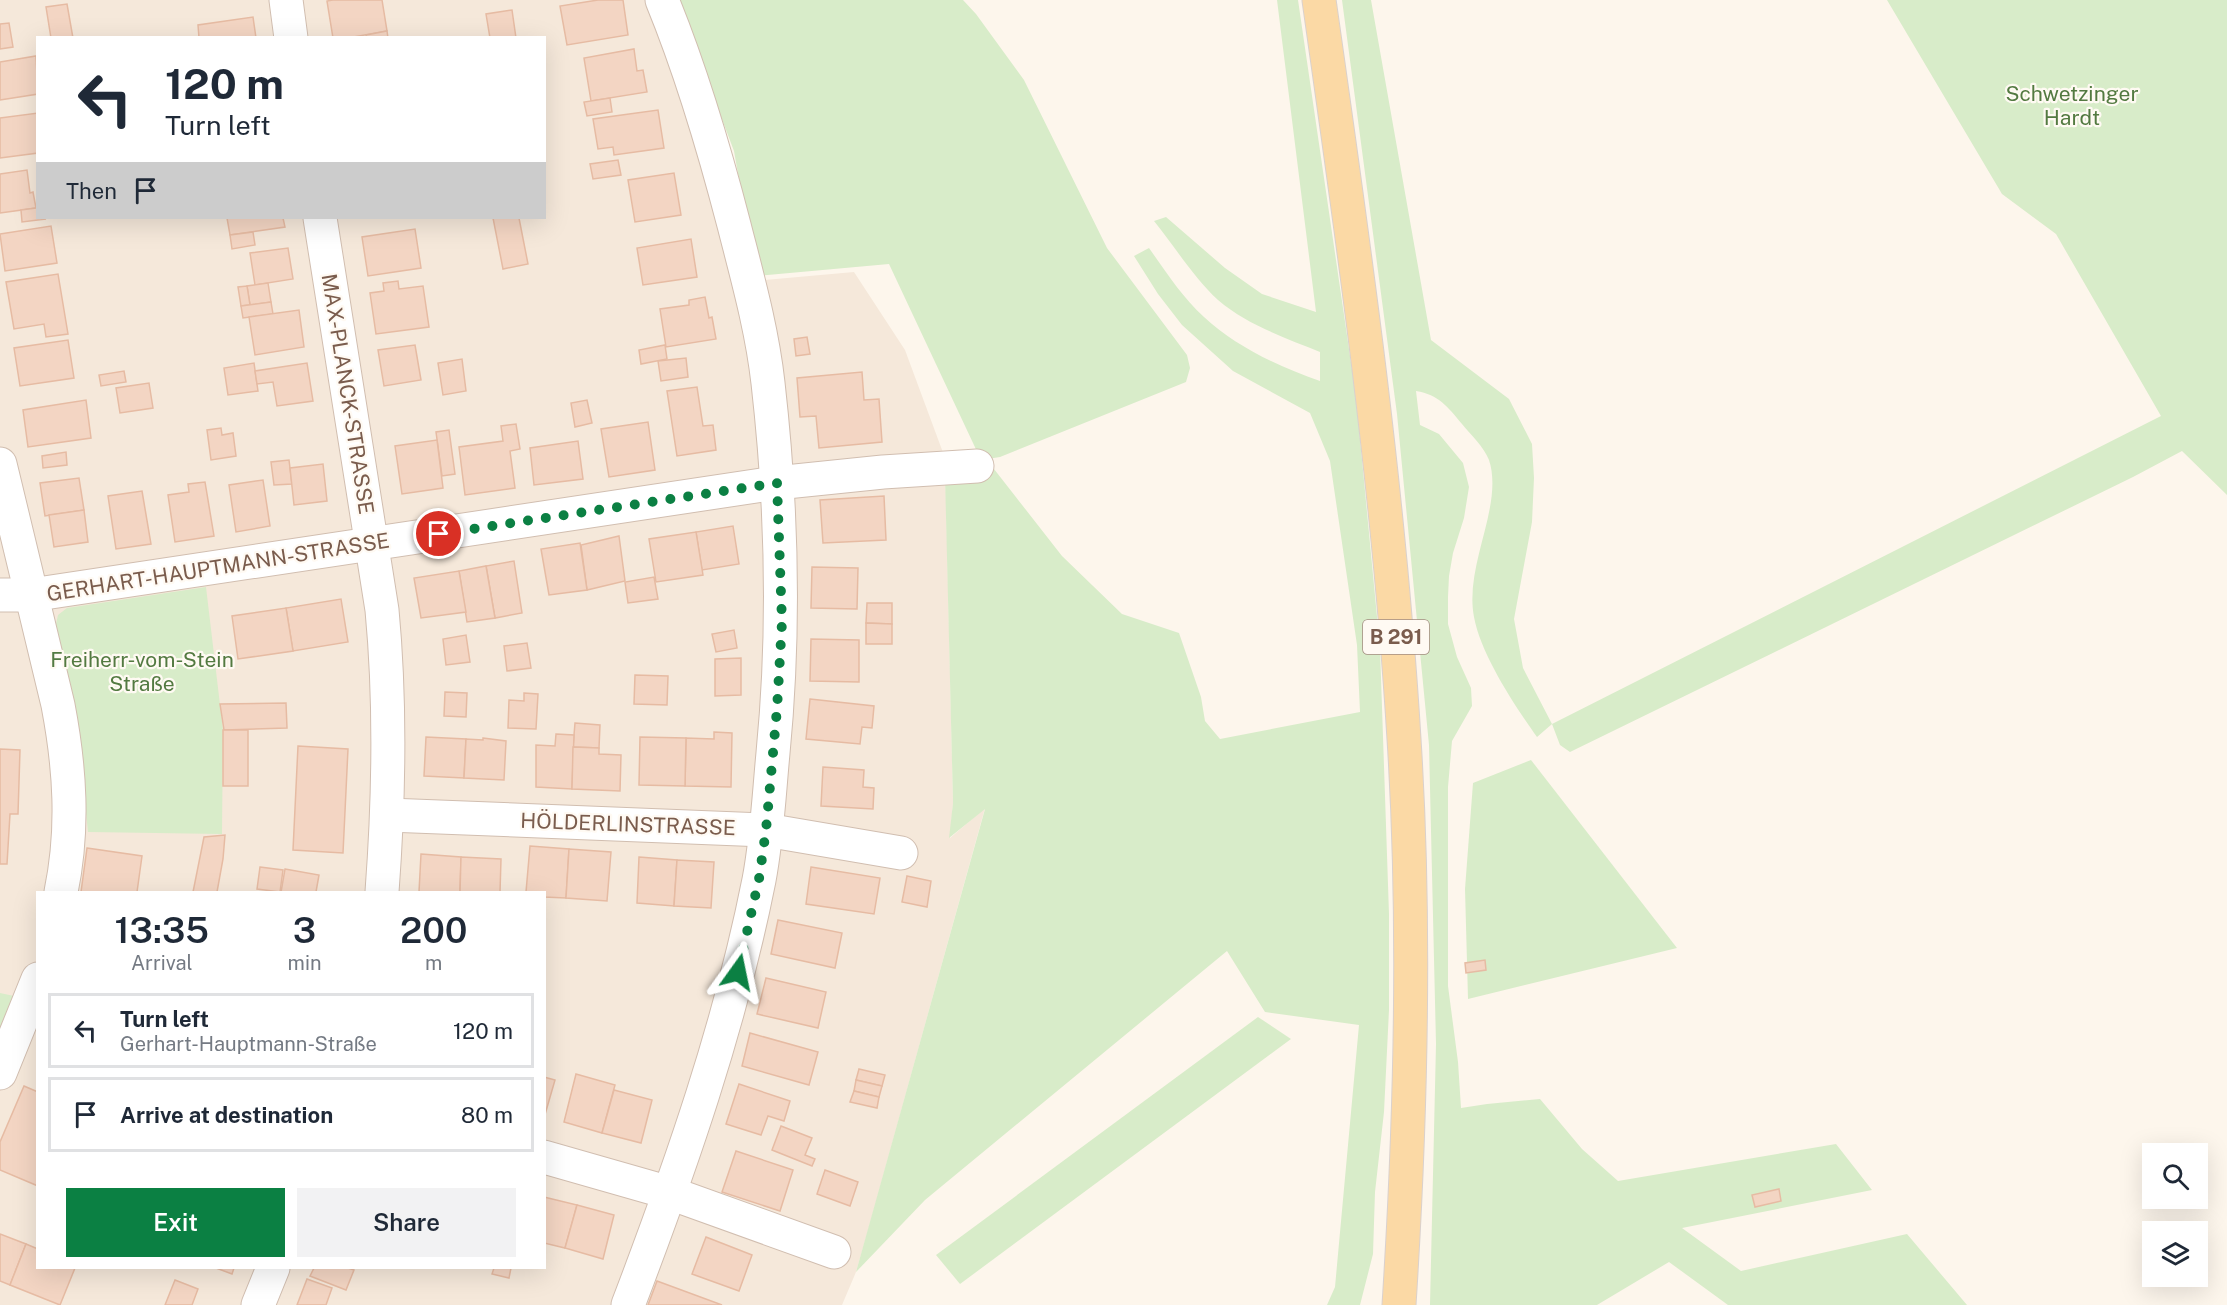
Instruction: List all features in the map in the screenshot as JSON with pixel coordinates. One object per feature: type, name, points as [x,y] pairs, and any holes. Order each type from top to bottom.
[{"type":"main road","name":"B 291","points":[[1319,0],[1342,157],[1389,536],[1404,741],[1410,940],[1410,1074],[1396,1296]]},
{"type":"street","points":[[286,0],[291,36]]},
{"type":"street","points":[[628,1305],[670,1193],[714,1063],[759,879],[766,830],[777,709],[782,622],[777,483],[768,380],[750,286],[697,92],[662,0]]},
{"type":"street","name":"MAX-PLANCK-STRASSE","points":[[320,219],[382,610],[388,680],[388,815],[382,891]]},
{"type":"street","points":[[0,464],[15,595],[58,705],[69,770],[70,822],[66,869],[61,891]]},
{"type":"street","name":"GERHART-HAUPTMANN-STRASSE","points":[[15,595],[777,483],[882,472],[977,466]]},
{"type":"street","name":"HÖLDERLINSTRASSE","points":[[388,815],[766,830],[901,853]]},
{"type":"street","points":[[0,1072],[36,984]]},
{"type":"street","points":[[546,1158],[670,1193],[834,1252]]},
{"type":"street","points":[[258,1305],[273,1269]]},
{"type":"shaded area","points":[[0,0],[647,0],[699,148],[732,283],[854,272],[905,350],[945,458],[953,803],[950,838],[985,808],[867,1234],[856,1272],[842,1305],[0,1305]]},
{"type":"green space","points":[[677,0],[963,0],[976,14],[1024,80],[1107,248],[1187,355],[1190,368],[1186,382],[1000,457],[981,460],[889,264],[756,276],[734,151]]},
{"type":"green space","points":[[1277,0],[1298,0],[1356,397],[1380,648],[1389,914],[1389,1010],[1384,1112],[1375,1192],[1373,1254],[1360,1305],[1327,1305],[1335,1287],[1359,1025],[1265,1012],[1227,951],[925,1200],[856,1272],[985,809],[949,838],[953,803],[945,476],[994,469],[1062,556],[1122,614],[1179,633],[1201,697],[1205,721],[1220,739],[1360,712],[1357,645],[1330,461],[1310,413],[1233,371],[1182,325],[1158,294],[1134,256],[1149,248],[1189,301],[1216,328],[1258,355],[1320,381],[1320,352],[1254,324],[1229,309],[1209,291],[1154,221],[1166,217],[1225,268],[1262,294],[1316,312]]},
{"type":"green space","points":[[1342,0],[1371,0],[1431,340],[1509,399],[1532,444],[1534,478],[1532,522],[1514,619],[1523,668],[1552,724],[1537,737],[1491,663],[1474,617],[1472,597],[1474,577],[1492,497],[1489,460],[1481,446],[1447,407],[1437,398],[1416,391],[1420,425],[1439,434],[1463,463],[1469,487],[1464,518],[1453,553],[1448,597],[1448,624],[1457,657],[1471,688],[1472,706],[1452,741],[1448,787],[1448,986],[1458,1062],[1461,1108],[1540,1099],[1582,1149],[1618,1181],[1836,1144],[1872,1190],[1682,1228],[1741,1271],[1907,1234],[1967,1305],[1728,1305],[1669,1262],[1597,1305],[1430,1305],[1436,1044],[1429,745],[1397,414]]},
{"type":"green space","name":"Schwetzinger Hardt","points":[[1887,0],[2227,0],[2227,495],[2182,451],[1570,752],[1560,745],[1552,724],[2161,416],[2056,234],[2002,194]]},
{"type":"green space","name":"Freiherr-vom-Stein Straße","points":[[206,587],[223,730],[222,834],[88,832],[74,699],[56,624],[58,615],[67,608]]},
{"type":"green space","points":[[1531,760],[1677,948],[1468,999],[1465,889],[1473,783]]},
{"type":"green space","points":[[0,993],[14,996],[0,1028]]},
{"type":"green space","points":[[1258,1017],[1291,1039],[960,1284],[936,1255]]},
{"type":"building","points":[[382,0],[387,31],[359,36],[333,36],[327,1]]},
{"type":"building","points":[[598,0],[623,0],[628,35],[567,45],[560,6]]},
{"type":"building","points":[[67,4],[73,36],[51,36],[46,7]]},
{"type":"building","points":[[512,10],[516,36],[490,36],[486,14]]},
{"type":"building","points":[[253,17],[256,36],[199,36],[198,25]]},
{"type":"building","points":[[9,23],[13,47],[0,49],[0,24]]},
{"type":"building","points":[[387,31],[388,36],[366,36]]},
{"type":"building","points":[[634,49],[637,71],[643,70],[647,92],[591,101],[584,58]]},
{"type":"building","points":[[36,56],[36,94],[0,100],[0,62]]},
{"type":"building","points":[[610,98],[612,112],[587,116],[584,102]]},
{"type":"building","points":[[658,110],[664,148],[614,155],[613,147],[598,149],[593,119]]},
{"type":"building","points":[[36,113],[36,153],[0,158],[0,118]]},
{"type":"building","points":[[618,160],[621,175],[593,179],[590,164]]},
{"type":"building","points":[[27,170],[30,193],[33,192],[36,208],[0,213],[0,174]]},
{"type":"building","points":[[674,173],[681,215],[635,222],[628,180]]},
{"type":"building","points":[[36,208],[36,219],[46,219],[22,222],[21,210]]},
{"type":"building","points":[[227,219],[283,219],[285,227],[230,235]]},
{"type":"building","points":[[493,219],[519,219],[528,264],[503,269]]},
{"type":"building","points":[[51,226],[57,263],[5,271],[0,234]]},
{"type":"building","points":[[415,229],[421,268],[368,276],[362,237]]},
{"type":"building","points":[[253,232],[255,245],[232,249],[230,235]]},
{"type":"building","points":[[691,239],[697,277],[643,285],[637,248]]},
{"type":"building","points":[[288,248],[293,279],[255,285],[250,253]]},
{"type":"building","points":[[58,274],[68,334],[46,337],[44,324],[14,329],[6,282]]},
{"type":"building","points":[[398,281],[399,289],[423,286],[429,327],[376,334],[370,293],[384,291],[383,283]]},
{"type":"building","points":[[268,283],[271,302],[250,305],[247,286]]},
{"type":"building","points":[[247,286],[250,305],[241,306],[238,287]]},
{"type":"building","points":[[705,297],[716,339],[666,347],[660,309],[689,305],[689,300]]},
{"type":"building","points":[[271,302],[273,314],[243,318],[241,306]]},
{"type":"building","points":[[299,310],[304,347],[255,355],[249,317]]},
{"type":"building","points":[[807,337],[810,354],[796,356],[794,339]]},
{"type":"building","points":[[68,340],[74,378],[20,386],[14,348]]},
{"type":"building","points":[[415,345],[421,380],[384,386],[378,350]]},
{"type":"building","points":[[665,345],[667,359],[641,364],[639,350]]},
{"type":"building","points":[[686,358],[688,377],[661,381],[658,361]]},
{"type":"building","points":[[462,359],[466,391],[443,395],[438,363]]},
{"type":"building","points":[[254,363],[258,391],[228,395],[224,368]]},
{"type":"building","points":[[307,363],[313,401],[277,406],[273,382],[257,384],[255,371]]},
{"type":"building","points":[[124,371],[126,382],[101,386],[99,375]]},
{"type":"building","points":[[862,372],[864,400],[879,399],[882,442],[819,448],[816,416],[800,417],[797,378]]},
{"type":"building","points":[[149,383],[153,408],[120,413],[116,388]]},
{"type":"building","points":[[697,387],[703,426],[713,425],[716,450],[677,456],[667,391]]},
{"type":"building","points":[[86,400],[91,438],[28,447],[23,410]]},
{"type":"building","points":[[587,400],[592,423],[575,427],[571,403]]},
{"type":"building","points":[[648,422],[655,470],[609,477],[601,429]]},
{"type":"building","points":[[516,424],[520,449],[510,451],[515,488],[465,495],[459,447],[503,441],[501,426]]},
{"type":"building","points":[[221,428],[222,435],[233,433],[236,456],[211,460],[207,430]]},
{"type":"building","points":[[449,430],[455,474],[442,476],[436,432]]},
{"type":"building","points":[[437,440],[443,488],[402,494],[395,446]]},
{"type":"building","points":[[578,441],[583,479],[534,485],[530,448]]},
{"type":"building","points":[[66,452],[67,465],[43,468],[42,456]]},
{"type":"building","points":[[289,460],[292,484],[274,485],[271,462]]},
{"type":"building","points":[[323,464],[327,501],[294,505],[290,468]]},
{"type":"building","points":[[79,478],[84,510],[45,516],[40,483]]},
{"type":"building","points":[[263,480],[270,526],[236,532],[229,485]]},
{"type":"building","points":[[205,482],[214,536],[175,542],[168,495],[189,492],[188,484]]},
{"type":"building","points":[[142,491],[151,544],[116,549],[108,496]]},
{"type":"building","points":[[884,496],[886,540],[823,543],[820,500]]},
{"type":"building","points":[[84,510],[88,542],[54,547],[49,515]]},
{"type":"building","points":[[733,526],[739,564],[702,570],[696,532]]},
{"type":"building","points":[[696,532],[703,575],[656,582],[649,539]]},
{"type":"building","points":[[619,536],[625,581],[587,590],[581,545]]},
{"type":"building","points":[[580,543],[587,590],[549,595],[541,549]]},
{"type":"building","points":[[514,561],[522,613],[495,618],[486,566]]},
{"type":"building","points":[[486,566],[495,618],[467,622],[459,571]]},
{"type":"building","points":[[812,567],[858,568],[857,609],[811,608]]},
{"type":"building","points":[[459,571],[466,612],[421,618],[414,578]]},
{"type":"building","points":[[654,577],[658,599],[628,603],[625,582]]},
{"type":"building","points":[[341,599],[348,642],[293,651],[286,608]]},
{"type":"building","points":[[867,603],[892,603],[892,624],[866,623]]},
{"type":"building","points":[[286,608],[293,651],[238,659],[232,616]]},
{"type":"building","points":[[866,623],[892,624],[892,644],[866,644]]},
{"type":"building","points":[[734,630],[737,648],[716,652],[712,634]]},
{"type":"building","points":[[466,635],[470,662],[446,665],[443,639]]},
{"type":"building","points":[[811,639],[859,640],[859,682],[810,681]]},
{"type":"building","points":[[527,643],[531,668],[507,671],[504,646]]},
{"type":"building","points":[[741,658],[741,695],[715,696],[715,659]]},
{"type":"building","points":[[635,675],[668,676],[667,705],[634,704]]},
{"type":"building","points":[[445,692],[467,693],[466,717],[444,716]]},
{"type":"building","points":[[524,693],[538,694],[536,729],[508,728],[509,700],[524,701]]},
{"type":"building","points":[[810,699],[874,706],[872,728],[862,727],[860,744],[806,739]]},
{"type":"building","points":[[286,703],[287,728],[224,730],[220,704]]},
{"type":"building","points":[[575,723],[600,725],[599,748],[573,747]]},
{"type":"building","points":[[223,730],[248,730],[248,786],[223,786]]},
{"type":"building","points":[[714,732],[732,733],[731,787],[685,786],[686,738],[714,739]]},
{"type":"building","points":[[556,734],[574,735],[572,789],[536,787],[536,745],[555,746]]},
{"type":"building","points":[[426,737],[466,739],[464,778],[424,776]]},
{"type":"building","points":[[640,737],[686,738],[685,786],[639,785]]},
{"type":"building","points":[[483,738],[506,741],[504,780],[464,778],[466,739],[483,740]]},
{"type":"building","points":[[298,746],[348,749],[343,853],[293,850]]},
{"type":"building","points":[[573,747],[599,748],[599,754],[621,755],[620,791],[572,789]]},
{"type":"building","points":[[0,749],[20,750],[18,814],[10,814],[7,864],[0,864]]},
{"type":"building","points":[[823,767],[864,770],[863,787],[874,788],[873,809],[821,806]]},
{"type":"building","points":[[225,835],[217,891],[193,891],[204,837]]},
{"type":"building","points":[[530,846],[569,849],[566,898],[546,897],[546,891],[526,891]]},
{"type":"building","points":[[87,848],[142,856],[137,891],[81,891]]},
{"type":"building","points":[[569,849],[611,852],[607,901],[566,898]]},
{"type":"building","points":[[421,854],[461,857],[460,891],[419,891]]},
{"type":"building","points":[[461,857],[501,859],[500,891],[460,891]]},
{"type":"building","points":[[639,857],[677,860],[674,906],[637,903]]},
{"type":"building","points":[[677,860],[714,862],[711,908],[674,906]]},
{"type":"building","points":[[260,867],[283,870],[280,891],[257,889]]},
{"type":"building","points":[[811,867],[880,878],[874,914],[806,904]]},
{"type":"building","points":[[285,869],[319,875],[316,891],[281,891]]},
{"type":"building","points":[[907,876],[931,881],[927,907],[902,902]]},
{"type":"building","points":[[778,920],[842,933],[835,968],[771,954]]},
{"type":"building","points":[[1485,960],[1486,970],[1466,973],[1465,963]]},
{"type":"building","points":[[766,978],[826,992],[818,1028],[757,1014]]},
{"type":"building","points":[[750,1033],[818,1052],[809,1085],[742,1066]]},
{"type":"building","points":[[859,1069],[885,1075],[882,1086],[856,1080]]},
{"type":"building","points":[[576,1074],[615,1085],[602,1133],[564,1122]]},
{"type":"building","points":[[546,1078],[555,1080],[546,1111]]},
{"type":"building","points":[[856,1080],[882,1086],[879,1097],[854,1091]]},
{"type":"building","points":[[739,1084],[790,1101],[784,1121],[768,1116],[761,1135],[726,1124]]},
{"type":"building","points":[[24,1086],[36,1091],[36,1185],[0,1170],[0,1142]]},
{"type":"building","points":[[614,1090],[652,1100],[641,1143],[602,1133]]},
{"type":"building","points":[[854,1091],[879,1097],[877,1108],[850,1102]]},
{"type":"building","points":[[781,1126],[812,1138],[805,1155],[815,1159],[812,1166],[772,1150]]},
{"type":"building","points":[[736,1151],[793,1170],[780,1211],[722,1192]]},
{"type":"building","points":[[825,1170],[858,1182],[850,1206],[817,1194]]},
{"type":"building","points":[[1779,1189],[1781,1201],[1755,1207],[1752,1195]]},
{"type":"building","points":[[546,1197],[577,1205],[565,1248],[546,1243]]},
{"type":"building","points":[[577,1205],[614,1215],[603,1259],[565,1248]]},
{"type":"building","points":[[0,1234],[26,1244],[10,1285],[0,1281]]},
{"type":"building","points":[[706,1237],[752,1255],[739,1291],[692,1274]]},
{"type":"building","points":[[26,1244],[36,1248],[36,1269],[75,1269],[60,1305],[10,1285]]},
{"type":"building","points":[[219,1269],[234,1269],[232,1274]]},
{"type":"building","points":[[314,1269],[354,1270],[346,1290],[310,1276]]},
{"type":"building","points":[[494,1269],[511,1269],[509,1278],[492,1274]]},
{"type":"building","points":[[307,1279],[332,1288],[326,1305],[297,1305]]},
{"type":"building","points":[[175,1280],[198,1289],[192,1305],[165,1305]]},
{"type":"building","points":[[657,1281],[722,1305],[648,1305]]},
{"type":"route","points":[[439,534],[777,483],[782,622],[777,709],[766,830],[759,879],[738,972]]}]
